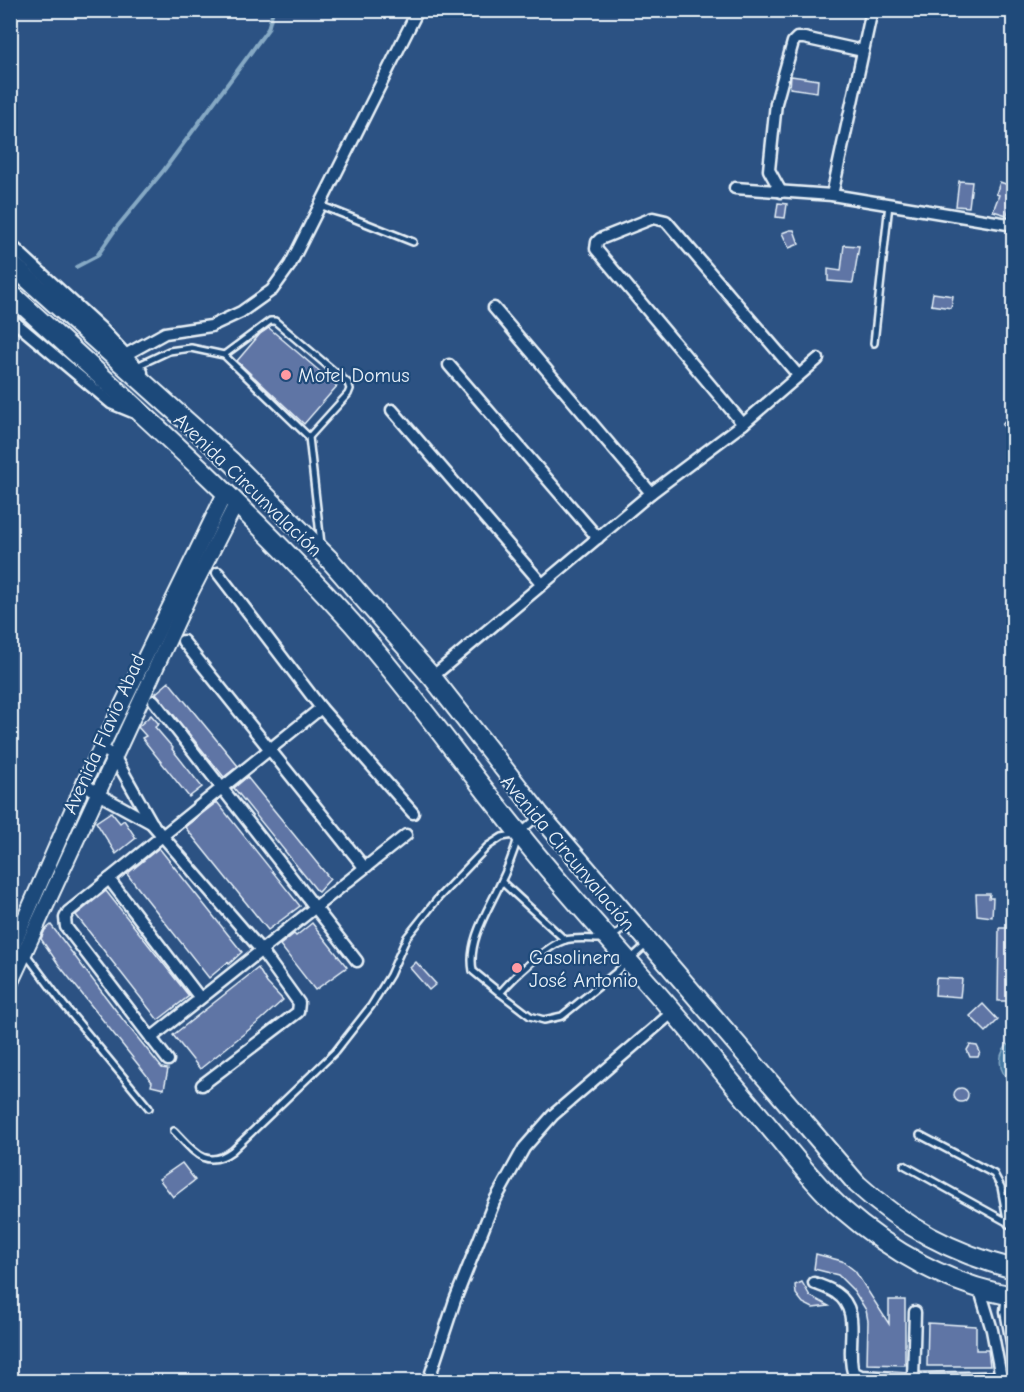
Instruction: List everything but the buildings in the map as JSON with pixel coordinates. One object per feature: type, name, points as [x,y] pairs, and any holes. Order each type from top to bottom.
[{"type":"highway","name":"Avenida Circunvalación","points":[[10,263],[252,481],[328,558],[432,677],[540,815],[857,1184],[878,1203],[931,1239],[966,1254],[1014,1269]]},
{"type":"highway","name":"Avenida Circunvalación","points":[[10,293],[231,496],[356,627],[519,834],[839,1207],[869,1231],[935,1271],[1011,1296]]},
{"type":"highway","points":[[476,777],[498,763]]},
{"type":"highway","points":[[552,872],[574,854]]},
{"type":"highway","points":[[642,975],[662,959]]},
{"type":"street","points":[[127,354],[165,333],[211,326],[241,312],[272,290],[290,265],[418,10]]},
{"type":"street","points":[[832,195],[872,10]]},
{"type":"street","points":[[781,192],[769,170],[776,103],[793,42],[796,38],[804,38],[863,51]]},
{"type":"street","points":[[735,188],[832,195],[1014,225]]},
{"type":"street","points":[[743,424],[596,249],[600,238],[653,218],[666,221],[798,375]]},
{"type":"street","name":"Avenida Circunvalación","points":[[10,244],[72,299],[127,354],[159,397]]},
{"type":"street","points":[[494,308],[651,493]]},
{"type":"street","name":"Avenida Circunvalación","points":[[10,318],[111,403],[145,416]]},
{"type":"street","points":[[432,677],[651,493],[743,424],[818,358]]},
{"type":"street","points":[[449,365],[598,538]]},
{"type":"street","points":[[392,410],[542,584]]},
{"type":"street","name":"Avenida Flavio Abad","points":[[10,952],[84,783],[231,496]]},
{"type":"street","name":"Avenida Flavio Abad","points":[[10,984],[204,564],[231,496]]},
{"type":"street","points":[[218,573],[321,708],[413,813]]},
{"type":"street","points":[[183,641],[364,867]]},
{"type":"street","points":[[154,701],[357,961]]},
{"type":"street","points":[[168,1060],[66,927],[65,918],[68,912],[163,834],[321,708]]},
{"type":"street","points":[[101,748],[114,756],[153,825]]},
{"type":"street","points":[[84,783],[98,794],[153,825],[163,834],[261,950],[299,1003],[298,1012],[202,1085]]},
{"type":"street","points":[[151,1038],[406,835]]},
{"type":"street","points":[[109,879],[200,998]]},
{"type":"street","points":[[428,1382],[455,1300],[494,1202],[524,1148],[553,1115],[673,1012]]},
{"type":"street","points":[[814,1283],[837,1293],[848,1305],[852,1322],[850,1364],[853,1372],[861,1376],[913,1379],[1009,1378],[979,1287]]},
{"type":"street","points":[[1011,1296],[1006,1311],[1014,1353]]},
{"type":"street","points":[[913,1379],[915,1312]]},
{"type":"lane","points":[[874,343],[890,204]]},
{"type":"lane","points":[[320,205],[413,242]]},
{"type":"lane","points":[[224,355],[270,321],[275,321],[348,383],[350,389],[348,394],[309,437]]},
{"type":"lane","points":[[137,366],[169,351],[191,348],[224,355],[309,437],[321,544],[328,558]]},
{"type":"lane","points":[[540,815],[519,834],[502,882],[477,934],[471,959],[472,970],[530,1016],[544,1020],[562,1016],[649,943]]},
{"type":"lane","points":[[174,1131],[199,1156],[212,1161],[223,1158],[232,1151],[336,1052],[371,1006],[390,975],[407,937],[440,897],[488,846],[502,837],[519,834]]},
{"type":"lane","points":[[502,882],[565,940]]},
{"type":"lane","points":[[500,993],[527,967],[565,940],[610,939],[631,922]]},
{"type":"lane","points":[[25,952],[63,1004],[149,1108]]},
{"type":"lane","points":[[920,1135],[994,1174],[1001,1187],[1011,1225]]},
{"type":"lane","points":[[904,1165],[1011,1225]]},
{"type":"water","points":[[1013,1041],[1013,1083],[1003,1073],[1000,1062],[1003,1051]]},
{"type":"waterway","points":[[76,267],[97,256],[117,227],[164,170],[268,29],[273,10]]},
{"type":"place","name":"Motel Domus","points":[[286,375]]},
{"type":"place","name":"Gasolinera José Antonio","points":[[517,968]]}]
